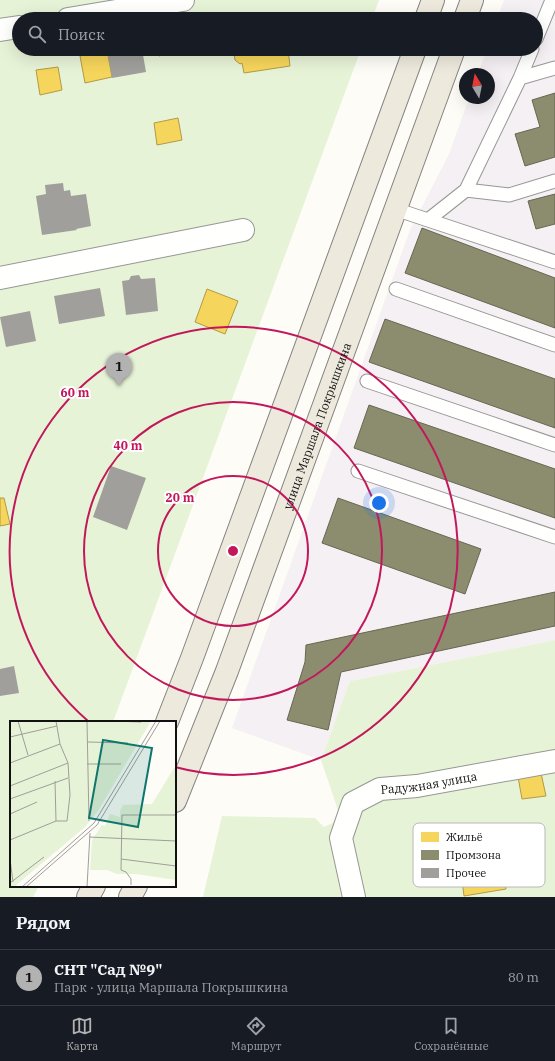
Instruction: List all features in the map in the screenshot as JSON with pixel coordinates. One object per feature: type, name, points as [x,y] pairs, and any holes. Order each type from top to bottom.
[{"type":"main road","points":[[429,12],[433,0]]},
{"type":"main road","points":[[468,12],[472,0]]},
{"type":"main road","points":[[167,721],[195,651],[412,56]]},
{"type":"main road","name":"улица Маршала Покрышкина","points":[[176,798],[227,671],[451,56]]},
{"type":"main road","points":[[88,897],[93,887]]},
{"type":"main road","points":[[130,897],[135,887]]},
{"type":"street","points":[[110,12],[183,0]]},
{"type":"street","points":[[0,30],[12,28]]},
{"type":"street","points":[[0,278],[243,230]]},
{"type":"street","name":"Радужная улица","points":[[354,897],[341,838],[353,804],[380,789],[417,786],[555,761]]},
{"type":"lane","points":[[543,22],[552,0]]},
{"type":"lane","points":[[428,220],[466,190],[529,56]]},
{"type":"lane","points":[[520,78],[555,68]]},
{"type":"lane","points":[[466,190],[509,195],[555,181]]},
{"type":"lane","points":[[395,209],[555,262]]},
{"type":"lane","points":[[396,289],[555,345]]},
{"type":"lane","points":[[367,381],[555,445]]},
{"type":"lane","points":[[358,471],[555,537]]},
{"type":"shaded area","points":[[504,0],[555,0],[555,640],[350,681],[321,760],[232,728],[410,230],[449,154],[467,104],[495,104],[495,68],[480,68],[484,56],[543,56],[543,12],[500,12]]},
{"type":"green space","points":[[0,0],[379,0],[375,12],[12,12],[12,56],[358,56],[113,721],[10,721],[10,887],[38,887],[33,897],[0,897]]},
{"type":"green space","points":[[555,640],[555,897],[203,897],[222,816],[315,818],[324,827],[341,819],[321,760],[350,681]]},
{"type":"building: Жильё","points":[[80,56],[108,56],[112,77],[85,83]]},
{"type":"building: Жильё","points":[[234,56],[289,56],[290,66],[244,73],[242,63],[240,64],[235,60]]},
{"type":"building: Жильё","points":[[58,67],[62,90],[40,95],[36,70]]},
{"type":"building: Жильё","points":[[178,118],[182,140],[157,145],[154,123]]},
{"type":"building: Жильё","points":[[207,289],[238,301],[225,334],[195,322]]},
{"type":"building: Жильё","points":[[0,498],[4,498],[10,524],[0,526]]},
{"type":"building: Жильё","points":[[541,773],[546,796],[522,799],[518,777]]},
{"type":"building: Жильё","points":[[463,887],[506,887],[506,889],[464,896]]},
{"type":"building: Промзона","points":[[555,93],[555,157],[525,166],[515,134],[540,127],[532,100]]},
{"type":"building: Промзона","points":[[555,194],[555,224],[536,229],[528,201]]},
{"type":"building: Промзона","points":[[422,228],[555,278],[555,328],[405,273]]},
{"type":"building: Промзона","points":[[385,319],[555,379],[555,428],[369,362]]},
{"type":"building: Промзона","points":[[369,405],[555,469],[555,518],[354,448]]},
{"type":"building: Промзона","points":[[338,498],[481,549],[465,594],[322,543]]},
{"type":"building: Промзона","points":[[555,592],[555,626],[341,672],[328,730],[287,720],[305,662],[306,645]]},
{"type":"building: Прочее","points":[[108,56],[143,56],[146,72],[112,78]]},
{"type":"building: Прочее","points":[[63,183],[64,191],[70,190],[71,196],[86,194],[91,226],[76,229],[77,230],[42,235],[36,196],[46,194],[45,185]]},
{"type":"building: Прочее","points":[[139,275],[141,279],[155,278],[158,311],[126,315],[122,281],[129,280],[131,276]]},
{"type":"building: Прочее","points":[[100,288],[105,316],[59,324],[54,296]]},
{"type":"building: Прочее","points":[[30,311],[36,341],[6,347],[0,317]]},
{"type":"building: Прочее","points":[[111,466],[146,478],[127,530],[93,517]]},
{"type":"building: Прочее","points":[[14,666],[19,693],[0,696],[0,669]]},
{"type":"place","name":"СНТ \"Сад №9\"","points":[[119,386]]}]
